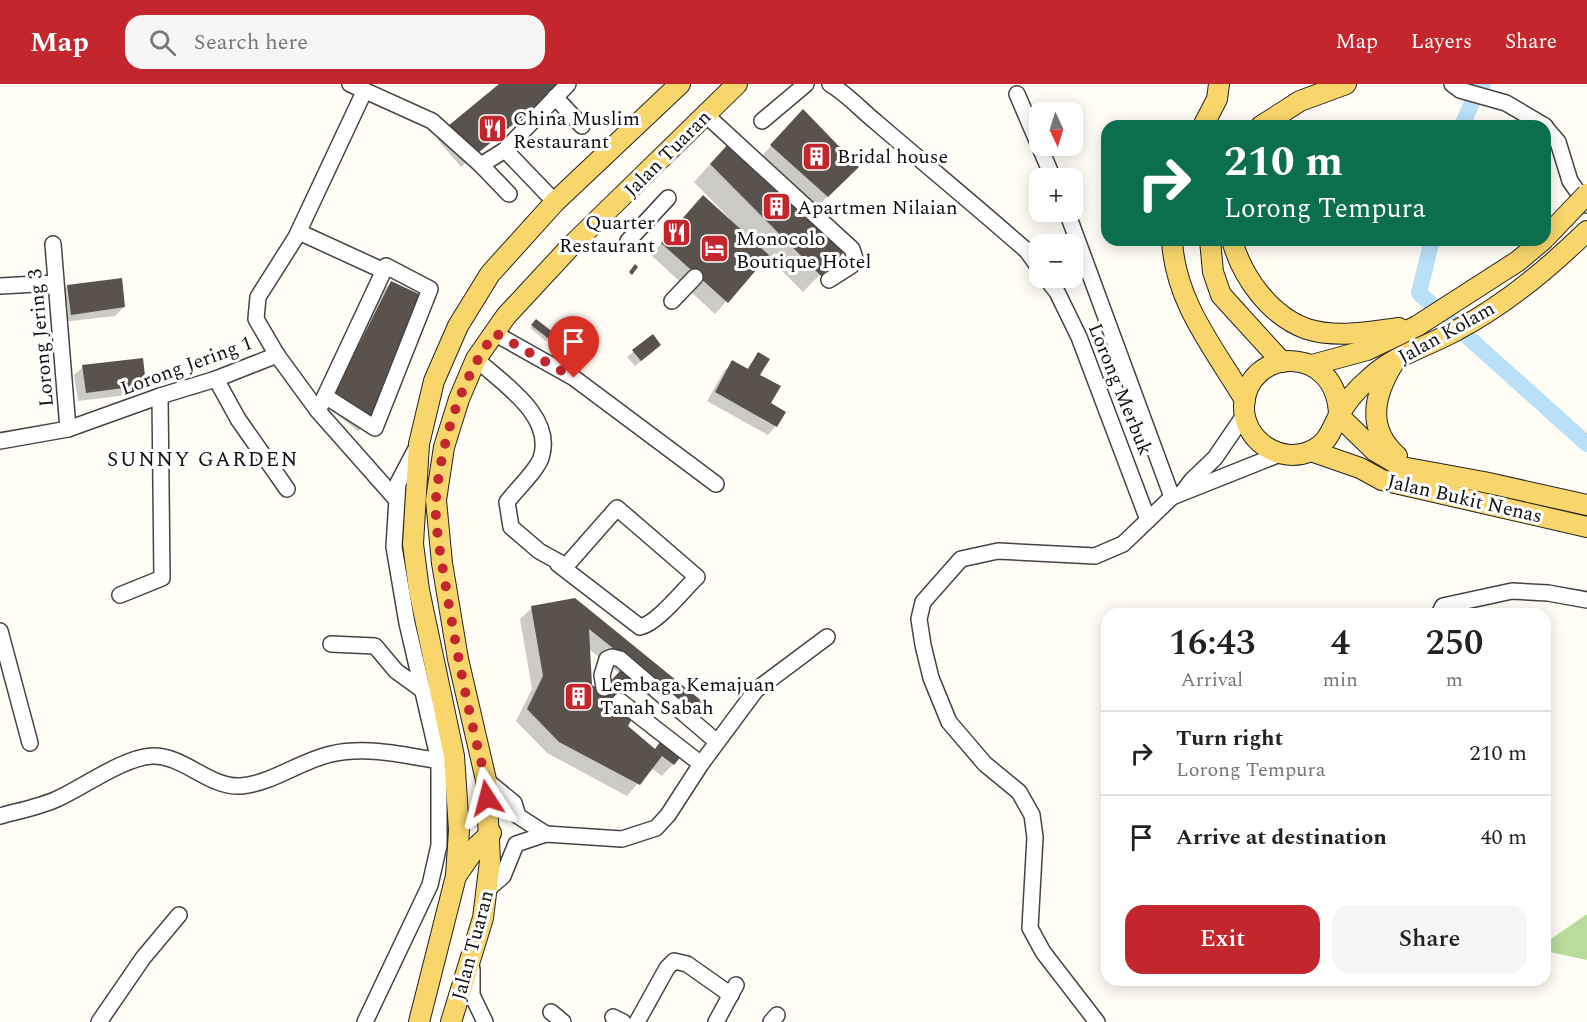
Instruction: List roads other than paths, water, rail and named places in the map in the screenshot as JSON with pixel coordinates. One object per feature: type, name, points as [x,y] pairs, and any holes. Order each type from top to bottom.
[{"type":"main road","name":"Jalan Tuaran","points":[[419,1022],[456,876],[459,806],[454,756],[419,590],[413,544],[419,444],[434,381],[458,326],[490,274],[555,202],[680,84]]},
{"type":"main road","name":"Jalan Tuaran","points":[[451,1022],[483,918],[488,889],[490,833],[486,780],[458,659],[442,563],[436,500],[444,447],[459,399],[476,359],[506,316],[571,246],[736,84]]},
{"type":"main road","points":[[1206,120],[1217,99],[1219,84]]},
{"type":"main road","points":[[1270,120],[1300,101],[1346,84]]},
{"type":"main road","name":"Jalan Kolam","points":[[1551,232],[1587,194]]},
{"type":"main road","name":"Jalan Kolam","points":[[1374,385],[1396,359],[1459,329],[1512,294],[1587,231]]},
{"type":"main road","points":[[1172,246],[1173,261],[1185,301],[1245,407],[1254,437],[1266,448],[1280,454],[1296,455],[1311,451],[1324,442],[1339,416],[1339,401],[1334,386],[1325,374],[1312,365],[1297,361],[1282,362],[1267,368],[1255,378],[1245,407]]},
{"type":"main road","points":[[1211,246],[1213,272],[1221,295],[1282,362]]},
{"type":"main road","points":[[1234,246],[1245,273],[1261,296],[1280,313],[1307,329],[1339,333],[1369,341]]},
{"type":"main road","name":"Jalan Kolam","points":[[1312,365],[1369,341],[1417,326],[1518,261],[1536,246]]},
{"type":"main road","points":[[1339,416],[1374,385]]},
{"type":"main road","points":[[1374,385],[1380,436],[1397,456],[1424,470]]},
{"type":"main road","name":"Jalan Bukit Nenas","points":[[1339,416],[1388,461],[1402,467],[1587,505]]},
{"type":"main road","name":"Jalan Bukit Nenas","points":[[1311,451],[1360,468],[1382,480],[1587,527]]},
{"type":"main road","points":[[456,876],[477,846],[490,833]]},
{"type":"street","points":[[350,84],[432,121],[510,194]]},
{"type":"street","points":[[481,165],[505,150],[568,84]]},
{"type":"street","points":[[762,121],[806,84]]},
{"type":"street","points":[[830,84],[842,91],[876,123],[929,165],[1029,254]]},
{"type":"street","points":[[1456,87],[1492,98],[1534,120]]},
{"type":"street","points":[[277,355],[256,319],[258,297],[299,232],[364,92]]},
{"type":"street","points":[[1017,94],[1049,168]]},
{"type":"street","points":[[555,97],[582,126]]},
{"type":"street","points":[[706,115],[852,249],[855,258],[851,266],[829,279]]},
{"type":"street","points":[[1551,134],[1557,142],[1570,181],[1587,205]]},
{"type":"street","points":[[505,150],[555,202]]},
{"type":"street","points":[[628,241],[668,198]]},
{"type":"street","points":[[1071,222],[1178,494]]},
{"type":"street","points":[[299,232],[384,271]]},
{"type":"street","name":"Lorong Jering 3","points":[[53,244],[68,429]]},
{"type":"street","points":[[318,411],[325,396],[384,271],[386,266],[430,289],[375,428],[325,396]]},
{"type":"street","points":[[672,301],[695,278]]},
{"type":"street","points":[[0,286],[55,283]]},
{"type":"street","name":"Lorong Merbuk","points":[[1054,288],[1079,337],[1148,520]]},
{"type":"street","points":[[495,333],[574,378],[716,484]]},
{"type":"street","name":"Lorong Jering 1","points":[[0,441],[68,429],[160,396],[216,379],[277,355],[318,411],[395,498]]},
{"type":"street","points":[[476,359],[532,411],[543,446],[540,460],[507,502],[511,527],[558,564],[640,627],[656,618],[697,577],[617,508],[566,566],[558,564]]},
{"type":"street","points":[[216,379],[237,420],[287,489]]},
{"type":"street","points":[[120,595],[162,578],[160,396]]},
{"type":"street","points":[[1097,1022],[1043,952],[1030,928],[1035,837],[1032,815],[1019,792],[985,764],[949,722],[931,678],[919,619],[923,602],[961,559],[998,551],[1095,556],[1123,544],[1215,458],[1245,407]]},
{"type":"street","points":[[365,1022],[430,885],[439,845],[439,760],[425,692],[407,623],[394,547],[395,498],[398,483],[419,444]]},
{"type":"street","points":[[1178,494],[1280,454]]},
{"type":"street","points":[[1442,608],[1512,591],[1548,593],[1587,600]]},
{"type":"street","points":[[0,631],[30,743]]},
{"type":"street","points":[[488,889],[503,876],[516,844],[546,834],[622,839],[656,828],[668,815],[701,764],[756,690],[827,637]]},
{"type":"street","points":[[331,644],[375,646],[396,671],[425,692]]},
{"type":"street","points":[[604,688],[602,675],[607,659],[612,657],[620,659],[717,742]]},
{"type":"street","points":[[620,701],[701,764]]},
{"type":"street","points":[[0,816],[55,800],[130,761],[151,756],[177,762],[221,783],[240,786],[260,781],[331,754],[369,750],[439,760]]},
{"type":"street","points":[[486,780],[514,803],[518,816],[546,834]]},
{"type":"street","points":[[99,1022],[143,958],[179,915]]},
{"type":"street","points":[[471,954],[472,995],[485,1022]]},
{"type":"street","points":[[637,1022],[667,968],[674,961],[687,964],[733,990],[716,1022]]},
{"type":"waterway","points":[[1465,120],[1479,86],[1483,84]]},
{"type":"waterway","points":[[1431,246],[1419,293],[1587,444]]},
{"type":"place","name":"China Muslim Restaurant","points":[[492,129]]},
{"type":"place","name":"Bridal house","points":[[816,156]]},
{"type":"place","name":"Apartmen Nilaian","points":[[776,207]]},
{"type":"place","name":"Quarter Restaurant","points":[[676,233]]},
{"type":"place","name":"Monocolo Boutique Hotel","points":[[715,249]]},
{"type":"place","name":"Lembaga Kemajuan Tanah Sabah","points":[[579,696]]},
{"type":"district","name":"SUNNY GARDEN","points":[[203,459]]}]
